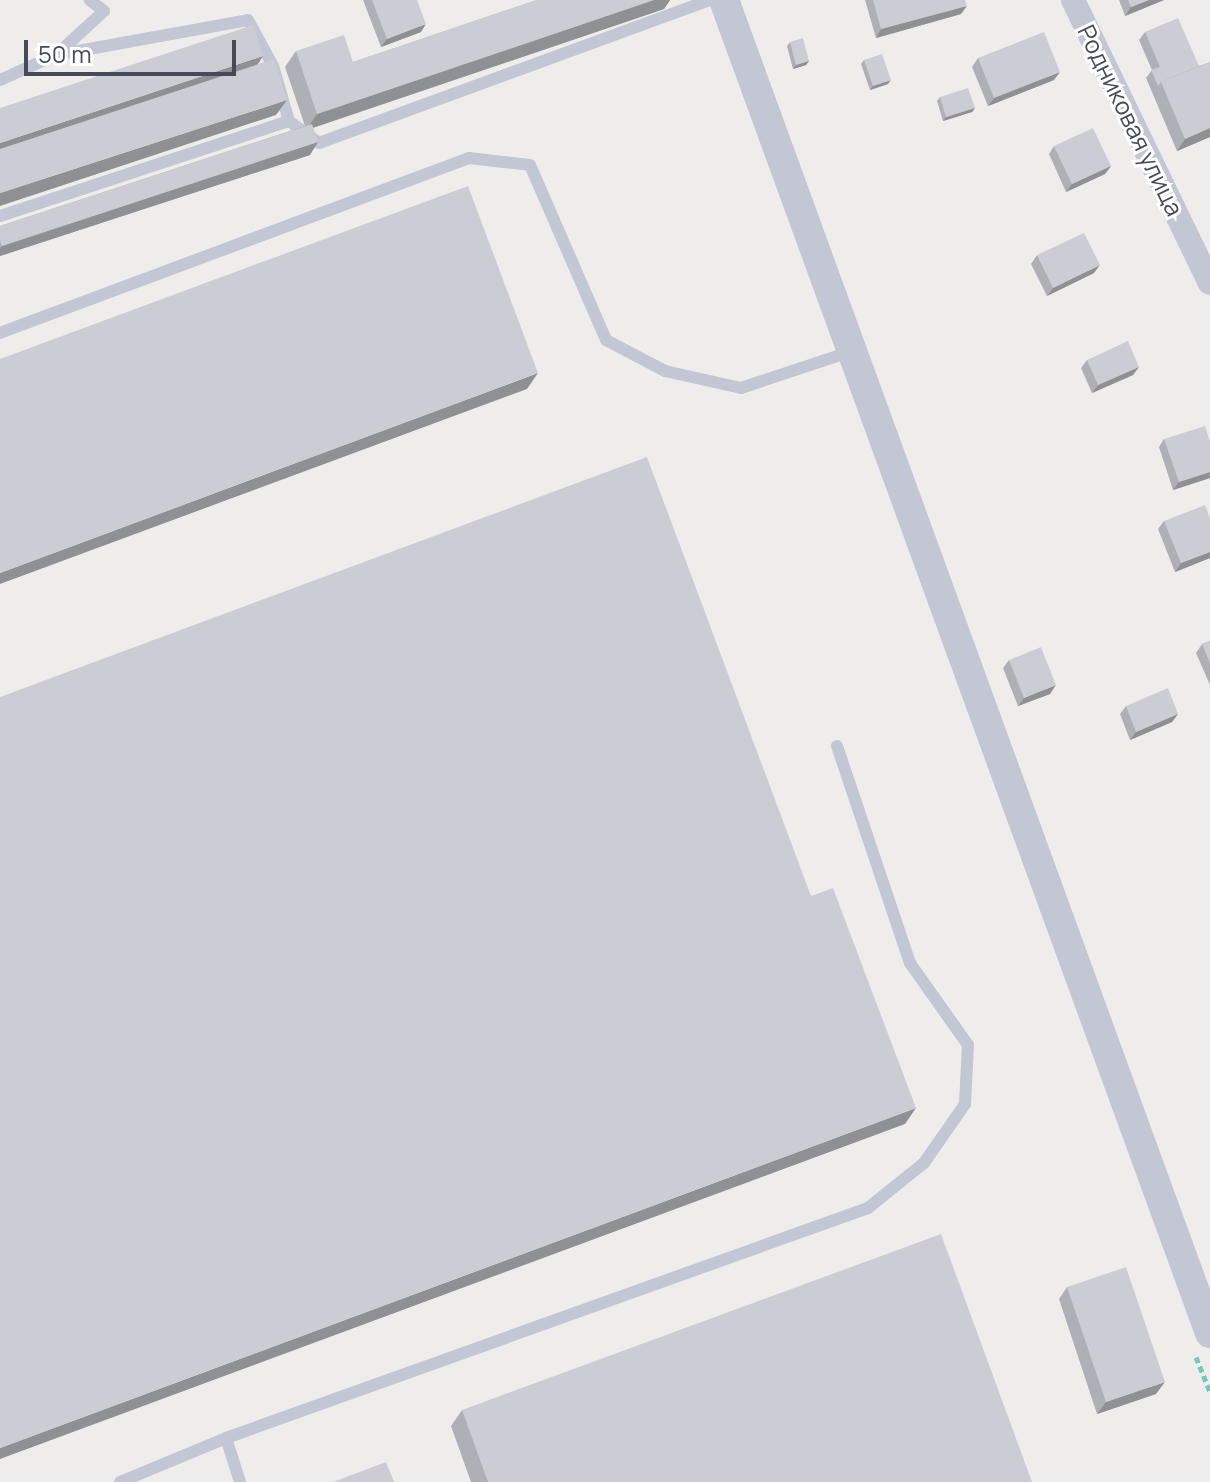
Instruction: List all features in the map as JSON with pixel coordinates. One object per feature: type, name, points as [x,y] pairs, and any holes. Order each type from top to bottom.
[{"type":"street","points":[[724,0],[1210,1333]]},
{"type":"street","name":"Родниковая улица","points":[[1073,0],[1210,283]]},
{"type":"lane","points":[[56,55],[104,11],[90,0]]},
{"type":"lane","points":[[0,80],[56,55],[248,20],[273,66],[289,121],[319,143],[709,0]]},
{"type":"lane","points":[[0,216],[289,121]]},
{"type":"lane","points":[[0,333],[469,158],[530,165],[606,340],[653,365],[741,388],[852,351]]},
{"type":"lane","points":[[120,1482],[226,1438],[868,1208],[924,1163],[965,1104],[968,1045],[910,963],[837,746]]},
{"type":"lane","points":[[226,1438],[240,1482]]},
{"type":"building","points":[[372,0],[417,0],[426,24],[387,39]]},
{"type":"building","points":[[537,0],[654,0],[317,114],[296,51],[344,35],[353,62]]},
{"type":"building","points":[[873,0],[965,0],[967,6],[881,29]]},
{"type":"building","points":[[1128,0],[1149,0],[1131,7]]},
{"type":"building","points":[[1178,18],[1199,66],[1158,86],[1151,70],[1160,67],[1145,32]]},
{"type":"building","points":[[253,25],[263,56],[0,143],[0,108]]},
{"type":"building","points":[[1044,32],[1060,72],[994,98],[978,58]]},
{"type":"building","points":[[803,38],[809,61],[796,65],[790,42]]},
{"type":"building","points":[[882,54],[891,80],[873,86],[864,60]]},
{"type":"building","points":[[274,59],[287,100],[0,193],[0,149]]},
{"type":"building","points":[[1210,62],[1210,128],[1185,139],[1161,82]]},
{"type":"building","points":[[968,88],[975,108],[946,117],[940,97]]},
{"type":"building","points":[[312,124],[318,142],[2,246],[0,226]]},
{"type":"building","points":[[1093,128],[1111,166],[1072,184],[1054,146]]},
{"type":"building","points":[[468,186],[538,373],[0,573],[0,359]]},
{"type":"building","points":[[1084,233],[1100,265],[1053,288],[1037,255]]},
{"type":"building","points":[[1128,341],[1139,367],[1098,385],[1087,360]]},
{"type":"building","points":[[1205,426],[1210,442],[1210,472],[1179,482],[1164,439]]},
{"type":"building","points":[[647,457],[811,896],[833,888],[916,1108],[0,1448],[0,697]]},
{"type":"building","points":[[1205,505],[1210,518],[1210,552],[1181,563],[1164,521]]},
{"type":"building","points":[[1210,641],[1210,663],[1202,644]]},
{"type":"building","points":[[1041,647],[1056,685],[1024,698],[1009,660]]},
{"type":"building","points":[[1168,688],[1178,714],[1136,732],[1126,706]]},
{"type":"building","points":[[941,1234],[1032,1482],[488,1482],[462,1410]]},
{"type":"building","points":[[1126,1267],[1165,1382],[1106,1402],[1067,1287]]},
{"type":"building","points":[[386,1462],[394,1482],[333,1482]]}]
